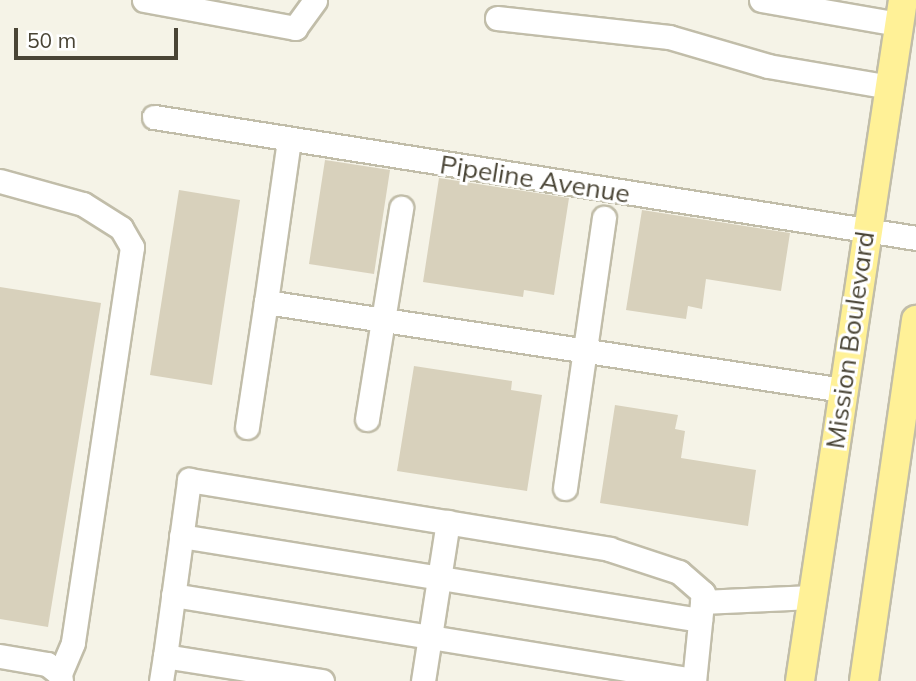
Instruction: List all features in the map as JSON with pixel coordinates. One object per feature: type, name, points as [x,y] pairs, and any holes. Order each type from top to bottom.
[{"type":"main road","name":"Mission Boulevard","points":[[800,681],[901,12]]},
{"type":"main road","points":[[864,681],[916,320]]},
{"type":"street","points":[[144,0],[295,28],[315,0]]},
{"type":"street","points":[[761,0],[901,12]]},
{"type":"street","points":[[496,18],[669,37],[768,66],[890,87]]},
{"type":"street","name":"Pipeline Avenue","points":[[154,117],[867,228],[916,239]]},
{"type":"street","points":[[247,427],[289,139]]},
{"type":"street","points":[[0,181],[83,204],[121,228],[132,247],[131,280],[74,643],[60,677],[47,664],[0,656]]},
{"type":"street","points":[[368,419],[401,208]]},
{"type":"street","points":[[565,488],[604,218]]},
{"type":"street","points":[[266,302],[843,390]]},
{"type":"street","points":[[161,681],[189,480],[609,549],[679,572],[703,593],[694,681],[173,595]]},
{"type":"street","points":[[423,681],[449,522]]},
{"type":"street","points":[[181,536],[439,578],[701,611],[812,597]]},
{"type":"street","points":[[165,656],[322,681]]},
{"type":"building","points":[[325,160],[390,170],[374,274],[309,264]]},
{"type":"building","points":[[439,178],[569,198],[554,295],[524,290],[523,297],[423,282]]},
{"type":"building","points":[[179,190],[240,200],[212,385],[150,375]]},
{"type":"building","points":[[642,210],[790,233],[781,291],[706,279],[702,309],[688,306],[686,319],[626,310]]},
{"type":"building","points":[[0,287],[101,303],[48,627],[0,619]]},
{"type":"building","points":[[414,366],[512,381],[511,390],[542,395],[527,491],[397,471]]},
{"type":"building","points":[[615,405],[678,415],[675,429],[685,431],[681,458],[756,470],[748,526],[600,503]]}]
